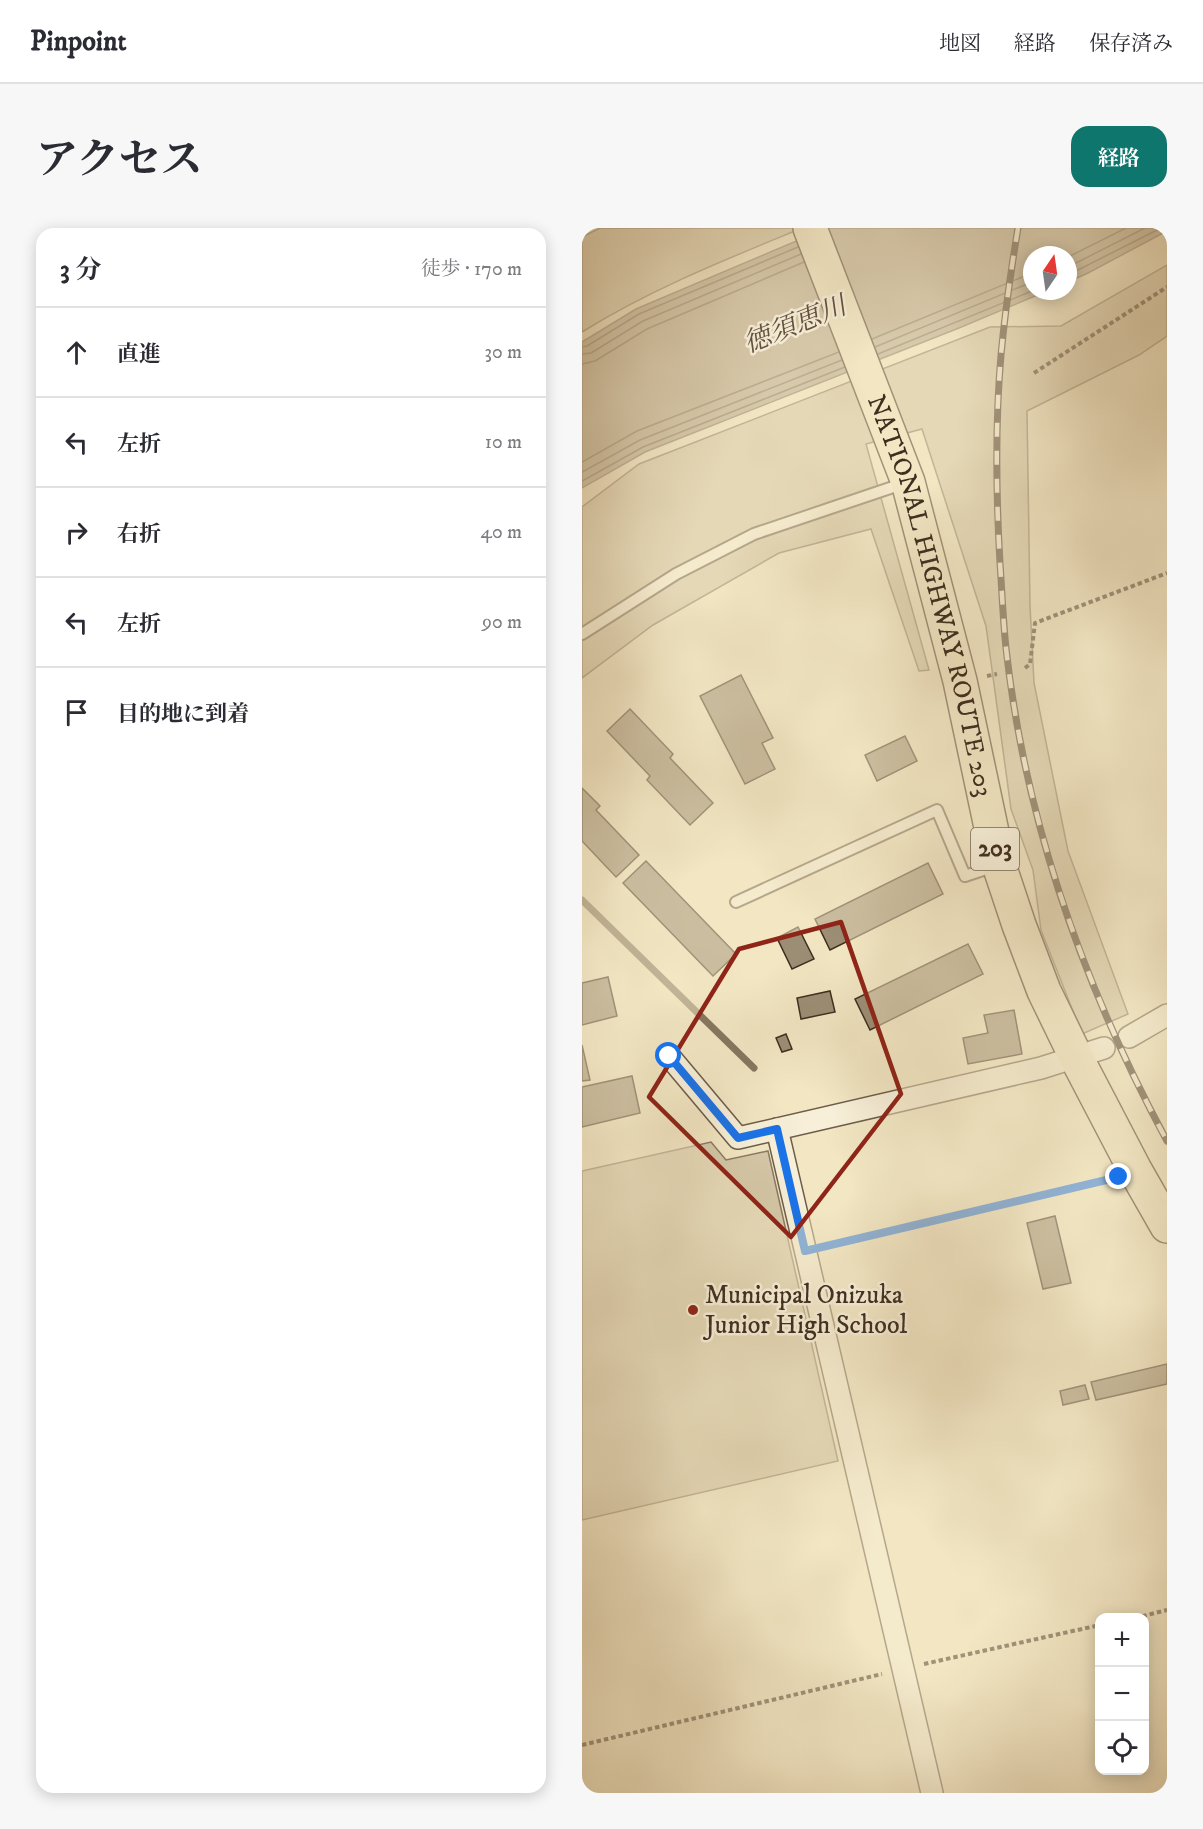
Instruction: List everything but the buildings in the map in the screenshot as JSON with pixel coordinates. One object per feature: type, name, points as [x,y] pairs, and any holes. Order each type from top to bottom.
[{"type":"highway","name":"NATIONAL HIGHWAY ROUTE 203","points":[[810,228],[908,482],[960,681],[999,865],[1019,925],[1044,991],[1090,1053],[1135,1170],[1167,1226]]},
{"type":"street","points":[[1129,1037],[1167,1015]]},
{"type":"street","points":[[669,1056],[738,1138],[1041,1068],[1090,1053]]},
{"type":"street","points":[[777,1129],[932,1793]]},
{"type":"lane","points":[[582,634],[676,574],[754,534],[908,482]]},
{"type":"lane","points":[[736,902],[937,810],[965,876],[999,865]]},
{"type":"path","points":[[1034,373],[1167,287]]},
{"type":"path","points":[[1025,668],[1030,664],[1035,623],[1167,573]]},
{"type":"path","points":[[805,1251],[1119,1177],[1135,1170]]},
{"type":"path","points":[[1149,1614],[1167,1610]]},
{"type":"path","points":[[582,1745],[1095,1626]]},
{"type":"highlighted area","points":[[841,922],[901,1094],[791,1237],[649,1097],[739,949]]},
{"type":"shaded area","points":[[600,228],[802,228],[662,288],[582,332],[582,237]]},
{"type":"shaded area","points":[[1167,265],[1167,336],[1139,355],[1027,411],[1030,606],[1034,683],[1068,851],[1128,1014],[1082,1034],[1041,930],[1033,870],[1011,809],[986,626],[922,429],[866,444],[929,670],[919,671],[871,529],[779,553],[653,625],[582,678],[582,507],[639,464],[990,327],[1061,326]]},
{"type":"shaded area","name":"Municipal Onizuka Junior High School","points":[[711,1142],[726,1160],[768,1151],[838,1461],[582,1520],[582,1171]]},
{"type":"water","name":"徳須恵川","points":[[827,228],[1167,228],[1167,231],[1077,278],[1077,246],[1023,246],[1023,300],[1026,300],[645,452],[582,488],[582,342],[636,309]]},
{"type":"waterway","points":[[582,900],[754,1068]]},
{"type":"railway","points":[[1018,228],[1001,355],[997,459],[1003,616],[1015,713],[1044,840],[1085,964],[1137,1083],[1167,1141]]},
{"type":"place","name":"Municipal Onizuka Junior High School","points":[[693,1310]]},
{"type":"route","points":[[669,1056],[738,1138],[777,1129],[805,1251],[1119,1177]]}]
